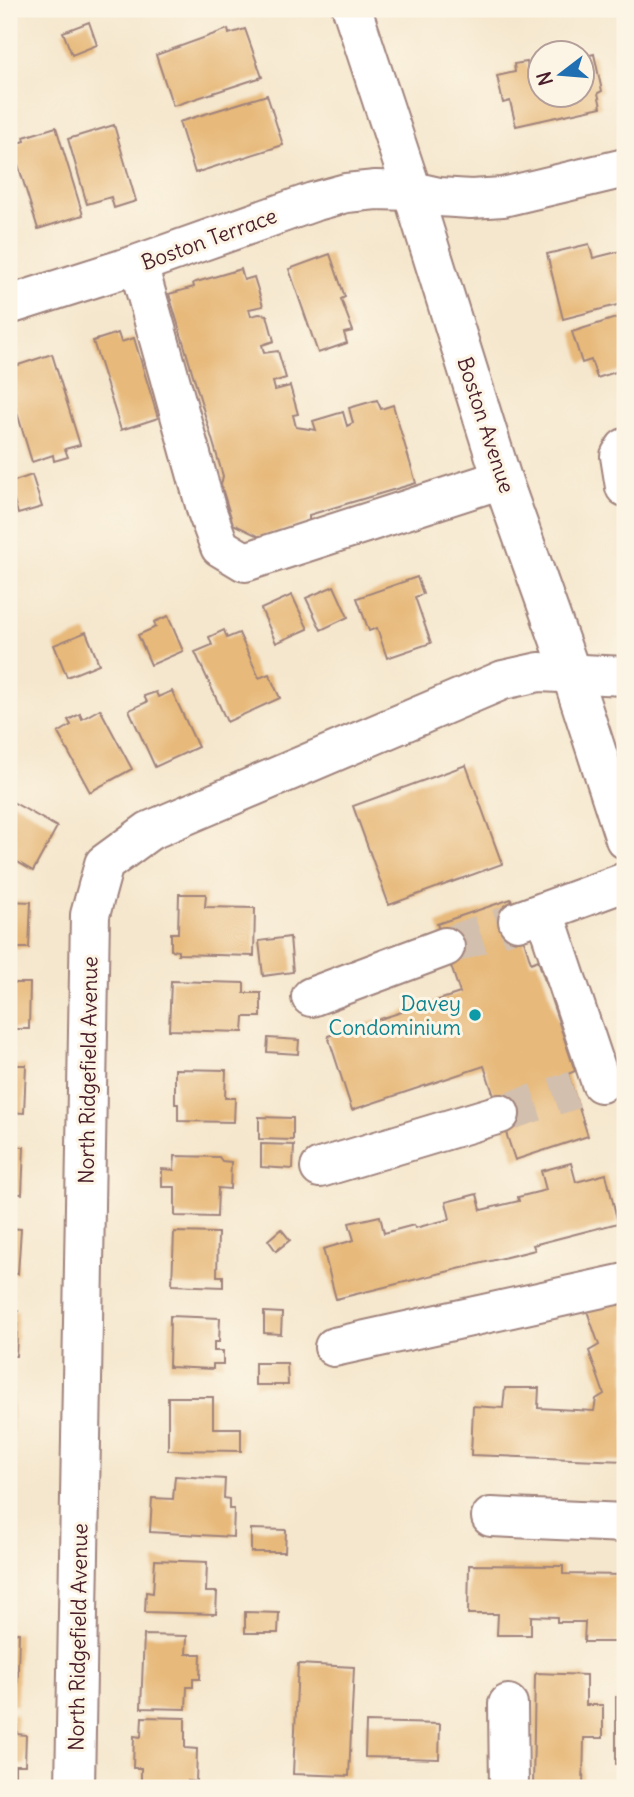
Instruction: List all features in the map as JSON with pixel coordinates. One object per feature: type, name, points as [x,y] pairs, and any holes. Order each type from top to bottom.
[{"type":"street","name":"Boston Avenue","points":[[352,9],[502,479],[571,673],[625,839]]},
{"type":"street","name":"Boston Terrace","points":[[9,305],[346,193],[376,190],[412,191],[439,197],[471,199],[503,197],[625,168]]},
{"type":"street","points":[[138,264],[207,512],[220,547],[245,562],[502,479]]},
{"type":"street","points":[[625,449],[620,456],[625,487]]},
{"type":"street","name":"North Ridgefield Avenue","points":[[75,1788],[90,915],[104,864],[149,831],[503,680],[539,672],[625,676]]},
{"type":"street","points":[[600,1083],[531,917],[625,882]]},
{"type":"street","points":[[311,997],[445,947]]},
{"type":"street","points":[[320,1168],[500,1114]]},
{"type":"street","points":[[334,1347],[625,1283]]},
{"type":"street","points":[[491,1517],[625,1523]]},
{"type":"street","points":[[508,1704],[509,1788]]},
{"type":"building","points":[[89,22],[97,45],[72,55],[63,32]]},
{"type":"building","points":[[228,29],[229,34],[245,29],[262,77],[173,106],[156,55]]},
{"type":"building","points":[[526,62],[526,108],[596,108],[596,63],[602,91],[598,93],[601,107],[516,126],[510,101],[503,103],[497,76],[515,72],[514,64]]},
{"type":"building","points":[[267,95],[283,145],[195,173],[179,122]]},
{"type":"building","points":[[114,125],[136,201],[114,208],[111,197],[87,204],[68,139]]},
{"type":"building","points":[[56,127],[83,215],[38,229],[12,145],[25,141],[24,137]]},
{"type":"building","points":[[589,244],[593,258],[625,250],[625,303],[563,319],[547,254]]},
{"type":"building","points":[[330,254],[345,297],[341,299],[353,331],[344,333],[347,343],[318,353],[289,269]]},
{"type":"building","points":[[241,269],[244,280],[254,277],[263,306],[249,309],[251,316],[267,315],[274,341],[262,345],[264,353],[278,351],[286,378],[273,382],[275,390],[290,386],[298,414],[293,415],[296,427],[316,430],[313,421],[343,412],[347,426],[353,423],[349,408],[377,400],[381,409],[393,405],[416,483],[309,515],[309,522],[260,537],[233,524],[221,485],[223,476],[169,294],[194,287],[193,283]]},
{"type":"building","points":[[625,315],[625,369],[597,378],[591,360],[582,363],[572,332]]},
{"type":"building","points":[[118,333],[121,342],[134,338],[158,418],[121,430],[93,341]]},
{"type":"building","points":[[52,354],[80,445],[65,449],[68,457],[54,461],[53,455],[32,462],[9,386],[9,368]]},
{"type":"building","points":[[32,475],[42,507],[18,514],[9,483]]},
{"type":"building","points":[[417,577],[423,594],[415,597],[431,643],[387,658],[377,628],[369,631],[357,598]]},
{"type":"building","points":[[334,586],[348,617],[321,630],[306,598]]},
{"type":"building","points":[[292,595],[308,629],[276,643],[261,609]]},
{"type":"building","points":[[168,616],[183,651],[151,665],[138,635],[156,627],[154,622]]},
{"type":"building","points":[[224,630],[227,638],[239,633],[259,678],[269,674],[280,698],[227,722],[195,652],[212,645],[209,637]]},
{"type":"building","points":[[86,632],[99,664],[67,677],[54,645]]},
{"type":"building","points":[[172,691],[198,747],[155,767],[129,710],[147,702],[144,696],[156,692],[158,697]]},
{"type":"building","points":[[100,709],[132,769],[90,792],[58,733],[71,725],[68,720],[80,714],[82,719]]},
{"type":"building","points":[[466,765],[502,864],[389,905],[353,806]]},
{"type":"building","points":[[9,800],[57,827],[33,871],[9,857]]},
{"type":"building","points":[[179,894],[206,894],[205,907],[255,908],[254,956],[178,954],[178,951],[171,950],[171,933],[178,933]]},
{"type":"building","name":"Davey Condominium","points":[[511,899],[531,963],[538,960],[575,1071],[568,1074],[588,1136],[515,1160],[484,1066],[352,1110],[328,1036],[460,993],[437,924]]},
{"type":"building","points":[[9,901],[31,902],[29,948],[9,948]]},
{"type":"building","points":[[290,937],[293,972],[263,976],[259,941]]},
{"type":"building","points":[[171,981],[244,983],[244,993],[261,993],[261,1017],[244,1017],[243,1032],[169,1030]]},
{"type":"building","points":[[9,983],[30,983],[29,1029],[9,1029]]},
{"type":"building","points":[[268,1038],[299,1040],[298,1054],[267,1052]]},
{"type":"building","points":[[9,1065],[26,1065],[24,1113],[9,1112]]},
{"type":"building","points":[[175,1069],[226,1070],[225,1098],[235,1098],[234,1122],[178,1121]]},
{"type":"building","points":[[259,1117],[293,1118],[293,1140],[259,1139]]},
{"type":"building","points":[[261,1144],[294,1145],[293,1169],[261,1167]]},
{"type":"building","points":[[9,1146],[24,1147],[22,1194],[9,1193]]},
{"type":"building","points":[[175,1156],[219,1157],[222,1161],[231,1162],[230,1189],[218,1188],[217,1217],[175,1216],[175,1187],[162,1187],[162,1169],[174,1170]]},
{"type":"building","points":[[571,1163],[576,1182],[606,1174],[618,1223],[533,1245],[535,1250],[336,1299],[323,1249],[354,1240],[349,1223],[380,1216],[384,1233],[450,1219],[446,1202],[477,1194],[481,1210],[519,1201],[518,1197],[546,1190],[541,1171]]},
{"type":"building","points":[[9,1228],[21,1229],[18,1274],[9,1274]]},
{"type":"building","points":[[281,1229],[290,1240],[276,1251],[268,1240]]},
{"type":"building","points":[[174,1232],[218,1233],[217,1276],[223,1276],[223,1287],[172,1285]]},
{"type":"building","points":[[625,1294],[625,1461],[471,1455],[473,1406],[503,1408],[505,1388],[539,1388],[538,1408],[594,1411],[596,1399],[604,1394],[589,1351],[599,1345],[586,1308]]},
{"type":"building","points":[[9,1311],[18,1311],[16,1356],[9,1356]]},
{"type":"building","points":[[264,1312],[282,1313],[281,1334],[264,1333]]},
{"type":"building","points":[[170,1316],[220,1318],[219,1342],[214,1342],[214,1351],[223,1351],[223,1364],[213,1364],[213,1369],[169,1367]]},
{"type":"building","points":[[255,1363],[287,1363],[288,1385],[255,1385]]},
{"type":"building","points":[[9,1392],[13,1392],[13,1436],[9,1437]]},
{"type":"building","points":[[168,1397],[213,1397],[213,1428],[241,1428],[241,1451],[168,1450]]},
{"type":"building","points":[[175,1476],[225,1479],[224,1498],[229,1499],[229,1509],[234,1509],[233,1537],[150,1532],[152,1498],[173,1499]]},
{"type":"building","points":[[251,1529],[286,1530],[285,1552],[251,1552]]},
{"type":"building","points":[[155,1560],[207,1562],[206,1592],[217,1592],[216,1614],[145,1612],[146,1592],[153,1593]]},
{"type":"building","points":[[469,1565],[563,1566],[563,1574],[625,1575],[625,1624],[619,1624],[619,1642],[584,1642],[585,1622],[557,1622],[557,1617],[531,1616],[531,1635],[497,1635],[498,1614],[468,1614]]},
{"type":"building","points":[[245,1612],[279,1613],[278,1633],[245,1633]]},
{"type":"building","points":[[9,1633],[19,1633],[17,1705],[9,1705]]},
{"type":"building","points":[[144,1635],[187,1636],[186,1654],[201,1654],[200,1679],[193,1679],[193,1687],[187,1687],[186,1709],[141,1708]]},
{"type":"building","points":[[298,1664],[354,1667],[349,1776],[293,1774]]},
{"type":"building","points":[[537,1673],[586,1675],[586,1705],[603,1705],[603,1738],[584,1738],[583,1788],[533,1788]]},
{"type":"building","points":[[616,1697],[625,1697],[625,1764],[616,1764]]},
{"type":"building","points":[[9,1713],[17,1714],[17,1734],[26,1735],[25,1765],[15,1765],[15,1786],[9,1786]]},
{"type":"building","points":[[142,1717],[185,1718],[185,1748],[197,1749],[196,1782],[188,1781],[188,1788],[141,1788],[141,1768],[133,1768],[134,1736],[141,1737]]},
{"type":"building","points":[[366,1722],[440,1724],[439,1759],[365,1757]]},
{"type":"tunnel","points":[[445,947],[518,921]]},
{"type":"tunnel","points":[[500,1114],[574,1090]]},
{"type":"place","name":"Davey Condominium","points":[[475,1015]]}]
